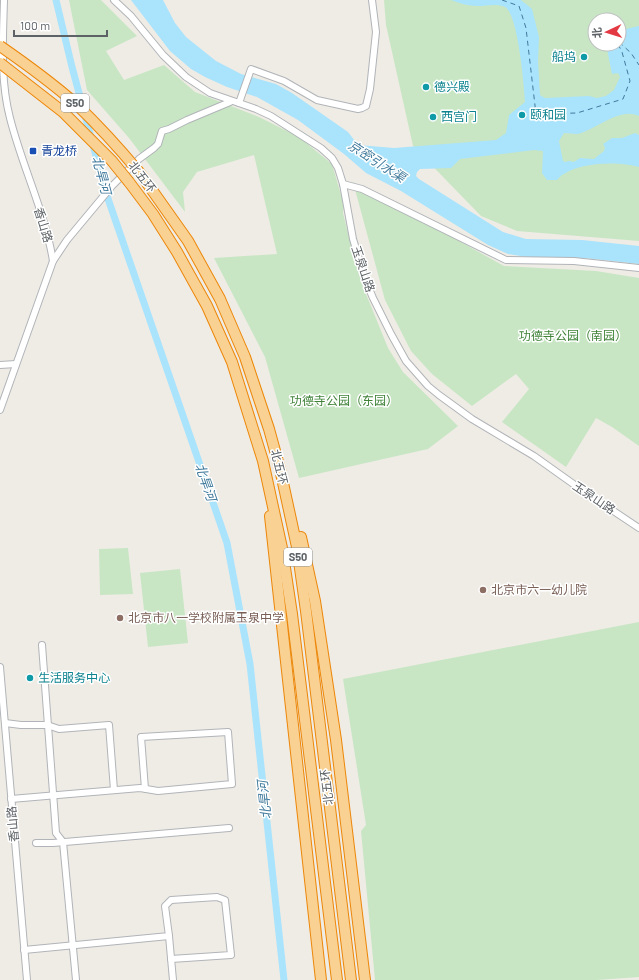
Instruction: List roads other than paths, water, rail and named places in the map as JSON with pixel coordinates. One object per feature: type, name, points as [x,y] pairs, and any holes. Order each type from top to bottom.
[{"type":"highway","name":"北五环","points":[[0,46],[26,64],[75,104],[114,142],[138,172],[188,241],[220,299],[245,357],[269,429],[280,469],[297,547],[350,977]]},
{"type":"highway","name":"北五环","points":[[0,63],[63,112],[112,161],[129,182],[153,214],[177,252],[207,306],[232,362],[263,460],[282,548],[291,606],[336,978]]},
{"type":"highway","points":[[263,460],[322,980]]},
{"type":"highway","points":[[280,469],[303,543],[315,602],[336,740],[365,980]]},
{"type":"street","name":"香山路","points":[[4,0],[2,34],[5,89],[10,117],[49,239],[53,261]]},
{"type":"street","name":"玉泉山路","points":[[114,0],[131,16],[163,55],[186,77],[210,93],[271,116],[321,148],[332,158],[338,168],[343,184],[353,239],[365,279],[394,341],[406,362],[417,374],[439,396],[455,408],[534,456],[639,528]]},
{"type":"street","points":[[239,103],[251,69],[284,81],[317,100],[358,108],[366,106],[370,89],[376,32],[372,0]]},
{"type":"street","points":[[0,410],[3,393],[16,364],[53,261],[67,240],[112,186],[139,159],[158,144],[162,131],[230,102]]},
{"type":"street","points":[[343,184],[362,189],[506,260],[574,261],[639,268]]},
{"type":"street","points":[[0,365],[16,364]]},
{"type":"street","points":[[42,645],[52,796],[56,833],[64,842],[76,980]]},
{"type":"street","name":"香山路","points":[[0,667],[1,699],[5,723],[27,980]]},
{"type":"street","points":[[5,723],[21,725],[47,725],[59,729],[109,725],[114,790]]},
{"type":"street","points":[[11,799],[114,790],[145,789],[158,791],[232,784],[228,732],[141,737],[145,789]]},
{"type":"street","points":[[36,843],[229,828]]},
{"type":"street","points":[[171,959],[231,955],[225,900],[217,897],[171,900],[165,906],[173,980]]},
{"type":"street","points":[[24,950],[169,936]]},
{"type":"water","name":"京密引水渠","points":[[131,0],[163,0],[175,23],[186,37],[216,61],[241,74],[276,84],[292,93],[348,132],[358,145],[394,148],[496,140],[506,133],[509,115],[525,102],[520,51],[510,12],[502,6],[478,6],[451,0],[521,0],[532,9],[539,37],[538,61],[540,95],[545,98],[589,96],[597,98],[606,96],[614,90],[620,77],[618,73],[612,74],[608,52],[627,52],[627,29],[639,26],[639,116],[624,114],[607,120],[584,132],[577,134],[564,133],[559,141],[563,161],[574,162],[580,158],[594,159],[604,151],[605,147],[603,144],[612,138],[622,138],[635,133],[639,135],[639,167],[611,163],[590,165],[571,170],[557,180],[547,180],[542,173],[543,151],[534,150],[460,159],[451,168],[420,169],[416,176],[503,232],[526,239],[582,240],[639,246],[639,264],[585,258],[527,257],[508,254],[488,245],[401,191],[366,173],[344,154],[298,120],[257,97],[227,87],[205,77],[191,69],[170,51]]},
{"type":"waterway","name":"北旱河","points":[[56,0],[72,67],[106,193],[227,543],[250,664],[284,980]]},
{"type":"place","name":"船坞","points":[[584,57]]},
{"type":"place","name":"德兴殿","points":[[426,87]]},
{"type":"place","name":"颐和园","points":[[522,115]]},
{"type":"place","name":"西宫门","points":[[433,117]]},
{"type":"place","name":"青龙桥","points":[[33,151]]},
{"type":"place","name":"北京市六一幼儿院","points":[[483,590]]},
{"type":"place","name":"北京市八一学校附属玉泉中学","points":[[120,618]]},
{"type":"place","name":"生活服务中心","points":[[30,678]]},
{"type":"park label","name":"功德寺公园（南园）","points":[[573,336]]},
{"type":"park label","name":"功德寺公园（东园）","points":[[344,401]]}]
